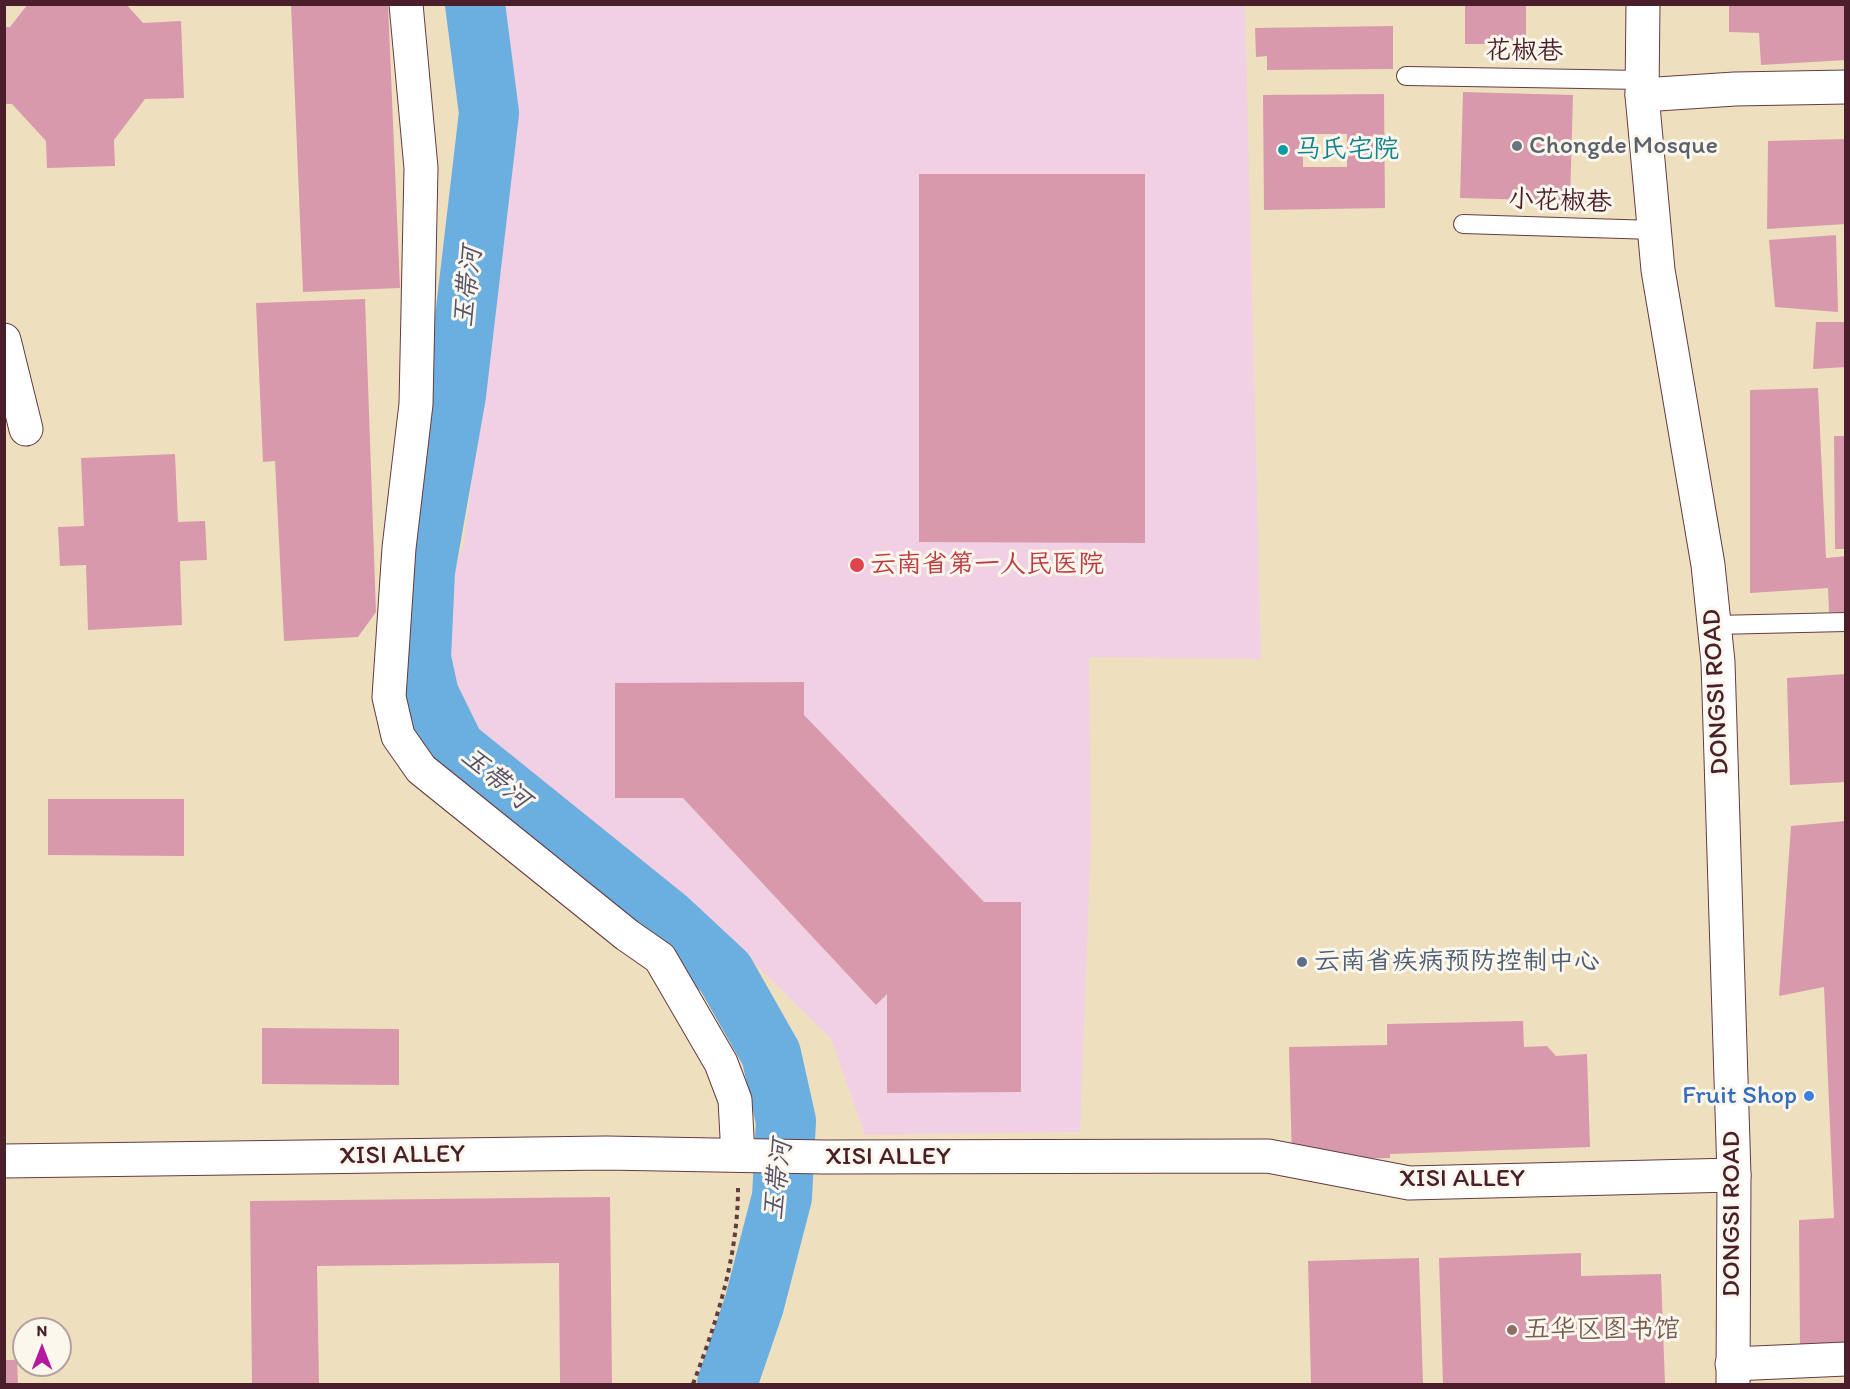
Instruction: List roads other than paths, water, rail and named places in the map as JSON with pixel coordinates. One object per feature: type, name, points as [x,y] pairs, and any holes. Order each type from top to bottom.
[{"type":"street","points":[[406,4],[421,168],[416,404],[399,548],[389,697],[398,736],[421,769],[627,935],[660,958],[722,1063],[735,1100],[738,1155]]},
{"type":"street","name":"DONGSI ROAD","points":[[1643,4],[1642,87],[1658,270],[1708,565],[1718,662],[1734,1175],[1732,1374]]},
{"type":"street","points":[[1642,87],[1735,89],[1845,87]]},
{"type":"street","points":[[4,340],[26,429]]},
{"type":"street","name":"XISI ALLEY","points":[[4,1161],[606,1153],[824,1157],[1268,1156],[1409,1183],[1734,1175]]},
{"type":"street","points":[[1732,1374],[1845,1359]]},
{"type":"lane","name":"花椒巷","points":[[1406,76],[1642,87]]},
{"type":"lane","name":"小花椒巷","points":[[1463,224],[1654,230]]},
{"type":"lane","points":[[1715,625],[1845,622]]},
{"type":"waterway","name":"玉带河","points":[[475,4],[489,113],[456,395],[425,571],[421,658],[429,695],[455,748],[666,918],[725,973],[771,1054],[786,1121],[782,1197],[754,1305],[727,1384]]},
{"type":"place","name":"Chongde Mosque","points":[[1517,146]]},
{"type":"place","name":"马氏宅院","points":[[1283,150]]},
{"type":"place","name":"云南省第一人民医院","points":[[857,565]]},
{"type":"place","name":"云南省疾病预防控制中心","points":[[1302,962]]},
{"type":"place","name":"Fruit Shop","points":[[1809,1096]]},
{"type":"place","name":"五华区图书馆","points":[[1512,1330]]}]
